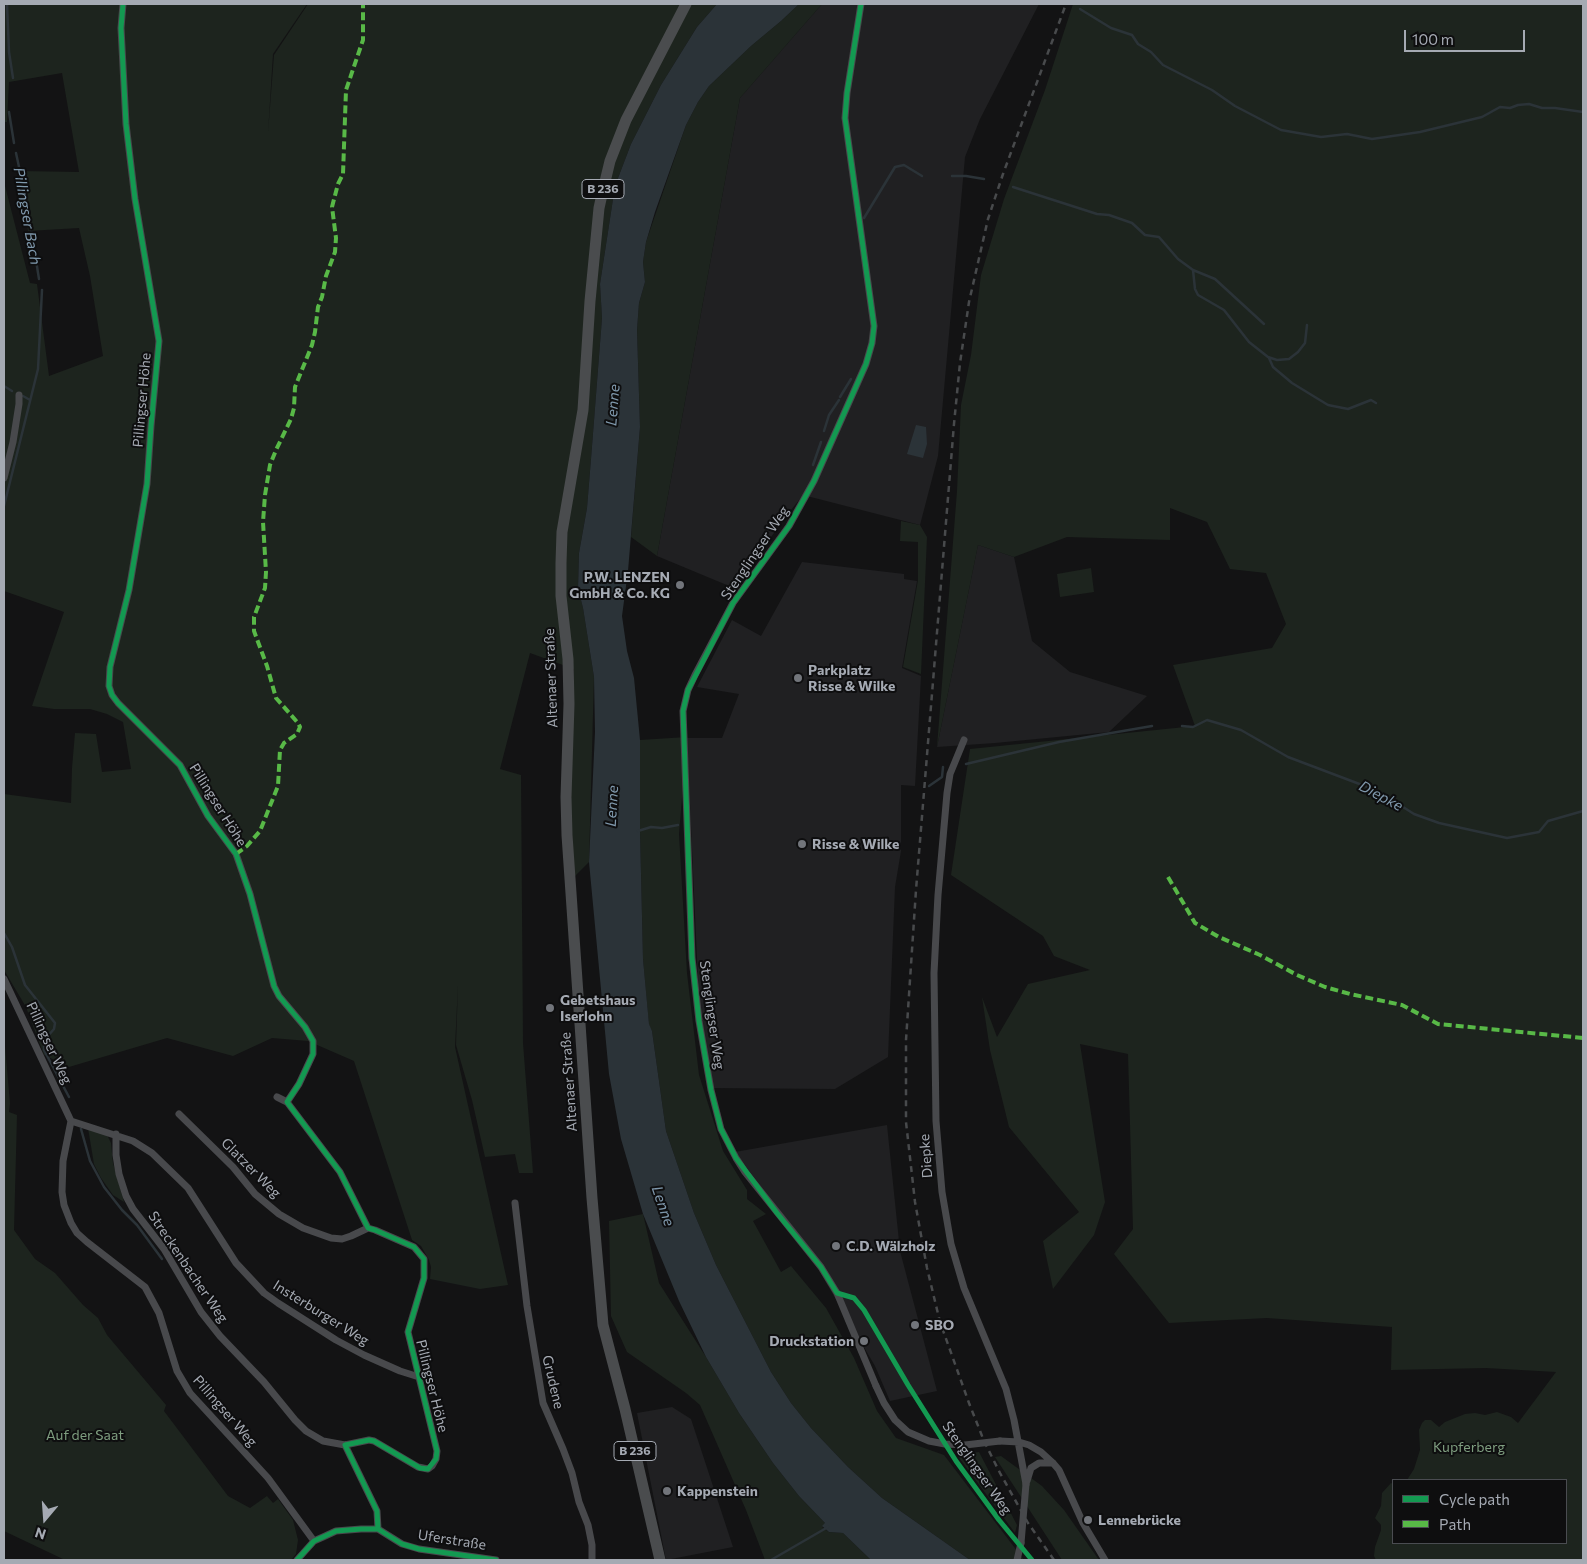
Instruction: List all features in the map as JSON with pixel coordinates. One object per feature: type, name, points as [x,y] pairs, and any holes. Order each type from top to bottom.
[{"type":"main road","name":"Altenaer Straße","points":[[660,1560],[625,1409],[603,1326],[591,1188],[567,835],[568,659],[561,596],[560,563],[562,532],[583,410],[590,300],[599,208],[603,190],[610,161],[626,120],[686,4]]},
{"type":"street","name":"Pillingser Höhe","points":[[123,4],[121,28],[126,124],[135,199],[159,341],[147,484],[130,590],[110,667],[109,686],[118,703],[180,765],[208,816],[236,854],[250,894],[274,986],[279,996],[311,1035],[313,1041],[313,1054],[299,1084],[287,1102]]},
{"type":"street","name":"Stenglingser Weg","points":[[862,4],[847,93],[845,118],[874,326],[872,343],[866,364],[814,481],[789,526],[733,603],[694,675],[683,711],[692,958],[699,1021],[711,1090],[722,1129],[736,1158],[745,1172],[821,1266],[837,1293],[876,1386],[895,1420],[908,1432],[930,1441],[965,1445],[1019,1442],[1030,1445],[1041,1452],[1059,1470],[1083,1523],[1105,1560]]},
{"type":"street","points":[[4,478],[13,442],[19,395]]},
{"type":"street","name":"Diepke","points":[[964,740],[950,774],[938,895],[934,974],[937,1130],[942,1192],[951,1244],[964,1288],[1006,1389],[1019,1442],[1026,1484],[1023,1528],[1017,1560]]},
{"type":"street","name":"Pillingser Weg","points":[[4,979],[71,1121],[63,1161],[62,1192],[64,1205],[71,1223],[87,1242],[145,1287],[159,1314],[177,1371],[190,1393],[268,1478],[314,1541]]},
{"type":"street","points":[[277,1097],[287,1102],[340,1172],[368,1228]]},
{"type":"street","name":"Glatzer Weg","points":[[179,1114],[233,1166],[255,1194],[279,1214],[303,1228],[331,1238],[351,1236],[368,1228]]},
{"type":"street","name":"Insterburger Weg","points":[[71,1121],[116,1134],[133,1141],[152,1153],[188,1188],[236,1263],[264,1293],[278,1304],[343,1344],[400,1371],[419,1377]]},
{"type":"street","name":"Streckenbacher Weg","points":[[116,1134],[116,1155],[119,1174],[126,1196],[164,1249],[201,1312],[220,1336],[261,1378],[277,1400],[306,1431],[323,1441],[345,1445]]},
{"type":"street","name":"Grudene","points":[[515,1203],[527,1306],[543,1403],[572,1473],[579,1502],[588,1525],[592,1545],[592,1560]]},
{"type":"street","name":"Pillingser Höhe","points":[[345,1445],[360,1441],[374,1441],[418,1468],[432,1466],[436,1459],[437,1451],[408,1332],[424,1278],[424,1259],[414,1247],[368,1228]]},
{"type":"street","points":[[297,1560],[314,1541],[336,1531],[378,1529],[377,1511],[345,1445]]},
{"type":"street","points":[[1026,1484],[1031,1468],[1039,1464],[1053,1463]]},
{"type":"street","name":"Uferstraße","points":[[378,1529],[402,1544],[420,1549],[496,1560]]},
{"type":"shaded area","points":[[822,4],[1039,4],[980,119],[965,157],[938,456],[920,525],[803,495],[734,588],[657,556],[740,98]]},
{"type":"shaded area","points":[[978,545],[1014,557],[1032,641],[1070,672],[1147,696],[1109,732],[937,747]]},
{"type":"shaded area","points":[[802,562],[904,574],[904,579],[917,581],[902,668],[921,676],[915,786],[901,785],[901,851],[895,887],[888,1057],[835,1089],[710,1088],[700,1024],[687,738],[722,738],[739,694],[697,687],[732,620],[761,636]]},
{"type":"shaded area","points":[[887,1125],[900,1251],[937,1391],[890,1401],[875,1366],[800,1238],[759,1187],[735,1152]]},
{"type":"shaded area","points":[[672,1407],[691,1419],[733,1547],[666,1560],[637,1413]]},
{"type":"green space","points":[[4,4],[120,4],[119,27],[137,199],[124,73],[124,4],[307,4],[273,54],[268,133],[274,55],[308,4],[717,4],[697,27],[661,85],[631,144],[615,186],[600,284],[602,318],[591,459],[587,508],[579,553],[578,588],[594,677],[589,862],[574,877],[570,789],[574,669],[530,653],[500,769],[521,775],[523,1043],[533,1173],[519,1173],[515,1154],[485,1157],[472,1100],[456,1045],[458,985],[455,1047],[508,1285],[480,1289],[430,1279],[431,1267],[429,1260],[421,1246],[412,1240],[354,1061],[308,1041],[272,1038],[233,1056],[167,1038],[69,1067],[44,1055],[26,1007],[4,970],[4,794],[71,803],[75,733],[96,734],[102,772],[131,769],[123,722],[107,714],[90,709],[54,709],[32,706],[64,612],[4,591],[4,182],[30,283],[37,284],[49,376],[103,356],[90,276],[79,228],[28,231],[19,171],[79,172],[62,73],[9,82],[7,122],[4,122]]},
{"type":"green space","points":[[799,4],[822,4],[740,98],[657,556],[631,537],[640,427],[637,330],[639,303],[645,282],[643,262],[646,242],[686,125],[698,102],[709,86]]},
{"type":"green space","name":"Kupferberg","points":[[1073,4],[1583,4],[1583,1560],[1376,1560],[1374,1556],[1375,1547],[1381,1525],[1375,1518],[1381,1506],[1382,1493],[1391,1483],[1392,1544],[1567,1544],[1567,1479],[1408,1479],[1414,1469],[1420,1450],[1419,1430],[1425,1420],[1431,1420],[1439,1427],[1445,1422],[1465,1414],[1485,1415],[1497,1412],[1511,1417],[1518,1423],[1556,1372],[1486,1368],[1391,1370],[1392,1327],[1267,1318],[1169,1323],[1114,1254],[1133,1229],[1128,1054],[1080,1044],[1105,1202],[1094,1235],[1053,1289],[1043,1241],[1079,1212],[1009,1127],[990,1050],[982,997],[997,1037],[1028,984],[1090,970],[1054,956],[1043,936],[951,875],[970,749],[1195,726],[1173,665],[1272,648],[1286,624],[1266,573],[1230,569],[1207,522],[1170,508],[1170,540],[1067,537],[1014,557],[978,545],[937,747],[957,491],[961,405],[971,355],[981,275],[1004,199],[1045,90]]},
{"type":"green space","points":[[901,521],[920,525],[927,537],[921,674],[903,667],[918,580],[918,542],[900,541]]},
{"type":"green space","points":[[1091,568],[1094,592],[1060,597],[1057,574]]},
{"type":"green space","points":[[687,737],[679,834],[687,973],[699,1075],[723,1151],[747,1190],[747,1199],[766,1214],[753,1221],[781,1272],[791,1266],[826,1308],[854,1358],[877,1411],[896,1438],[944,1455],[1024,1560],[970,1560],[882,1498],[848,1467],[811,1428],[791,1403],[771,1372],[716,1265],[694,1213],[666,1131],[652,1031],[649,1025],[643,959],[640,831],[640,740]]},
{"type":"green space","name":"Auf der Saat","points":[[4,1035],[10,1103],[9,1112],[17,1115],[14,1230],[35,1259],[55,1273],[83,1305],[98,1318],[107,1335],[166,1405],[164,1411],[228,1496],[250,1508],[267,1496],[273,1503],[278,1499],[293,1520],[298,1540],[296,1554],[291,1560],[65,1560],[4,1531]]},
{"type":"green space","points":[[88,1128],[107,1135],[111,1143],[113,1163],[124,1202],[113,1195],[94,1164]]},
{"type":"green space","points":[[643,1214],[659,1283],[739,1413],[773,1463],[799,1496],[826,1524],[822,1527],[829,1532],[843,1533],[871,1560],[765,1560],[746,1510],[700,1405],[627,1352],[611,1316],[609,1221]]},
{"type":"green space","points":[[979,1452],[1017,1525],[1015,1533],[957,1455]]},
{"type":"green space","points":[[1001,1456],[1042,1486],[1064,1510],[1099,1560],[1062,1560],[995,1457]]},
{"type":"water","name":"Lenne","points":[[717,4],[799,4],[709,86],[698,102],[686,125],[655,212],[646,242],[643,262],[645,282],[639,303],[637,330],[640,427],[628,571],[622,616],[627,651],[634,678],[640,740],[643,959],[649,1024],[652,1031],[666,1131],[694,1213],[716,1265],[771,1372],[791,1403],[811,1428],[848,1467],[882,1498],[970,1560],[871,1560],[843,1533],[829,1532],[822,1526],[825,1523],[799,1496],[773,1463],[739,1413],[706,1357],[679,1301],[643,1214],[621,1139],[609,1074],[589,862],[595,732],[594,677],[578,588],[579,553],[587,508],[602,318],[600,284],[615,186],[631,144],[661,85],[697,27]]},
{"type":"water","points":[[916,425],[926,427],[927,444],[923,458],[907,454]]},
{"type":"waterway","name":"Pillingser Bach","points":[[7,4],[9,52],[13,78]]},
{"type":"waterway","points":[[1080,9],[1111,28],[1132,35],[1138,44],[1151,52],[1163,65],[1212,90],[1235,106],[1281,130],[1321,137],[1347,134],[1372,139],[1420,132],[1482,117],[1500,107],[1510,108],[1529,104],[1542,108],[1583,112]]},
{"type":"waterway","name":"Pillingser Bach","points":[[9,112],[14,143]]},
{"type":"waterway","name":"Pillingser Bach","points":[[16,153],[27,204],[39,279]]},
{"type":"waterway","points":[[864,218],[895,167],[904,165],[922,176]]},
{"type":"waterway","points":[[952,176],[984,179]]},
{"type":"waterway","points":[[1013,187],[1097,214],[1109,215],[1132,223],[1145,235],[1159,237],[1178,259],[1193,270],[1215,279],[1264,324]]},
{"type":"waterway","points":[[1193,270],[1195,289],[1198,295],[1224,310],[1249,342],[1268,357],[1277,360],[1289,359],[1298,352],[1305,343],[1307,325]]},
{"type":"waterway","name":"Pillingser Bach","points":[[4,506],[38,369],[42,290]]},
{"type":"waterway","points":[[1269,358],[1273,367],[1292,383],[1328,405],[1348,409],[1371,400],[1376,403]]},
{"type":"waterway","points":[[840,397],[851,379]]},
{"type":"waterway","points":[[4,386],[12,391]]},
{"type":"waterway","points":[[23,396],[30,400]]},
{"type":"waterway","points":[[824,431],[829,415],[839,400]]},
{"type":"waterway","points":[[813,465],[821,442]]},
{"type":"waterway","name":"Diepke","points":[[1182,726],[1193,727],[1207,720],[1241,730],[1288,757],[1378,791],[1414,814],[1439,823],[1507,838],[1539,832],[1548,821],[1583,811]]},
{"type":"waterway","name":"Diepke","points":[[966,764],[1059,742],[1152,726]]},
{"type":"waterway","name":"Diepke","points":[[929,786],[942,777],[943,767]]},
{"type":"waterway","name":"Diepke","points":[[638,831],[651,827],[662,828],[678,825]]},
{"type":"waterway","name":"Pillingser Bach","points":[[4,933],[12,947],[25,985],[55,1023],[54,1029],[47,1037],[44,1050],[69,1097]]},
{"type":"waterway","name":"Pillingser Bach","points":[[81,1129],[90,1161],[104,1187],[137,1225],[162,1259]]},
{"type":"waterway","points":[[771,1560],[828,1527]]},
{"type":"railway","points":[[1054,1560],[1028,1523],[984,1441],[940,1322],[927,1268],[915,1202],[906,1122],[906,1040],[916,890],[954,424],[969,302],[988,219],[1066,4]]},
{"type":"marked path","points":[[236,854],[247,846],[260,831],[278,786],[280,750],[284,743],[297,734],[300,727],[276,698],[254,631],[254,617],[265,588],[263,522],[270,465],[291,419],[294,408],[295,387],[312,345],[318,307],[326,276],[335,252],[336,238],[332,207],[338,184],[343,174],[346,90],[363,40],[363,4]]},
{"type":"marked path","points":[[1168,877],[1195,923],[1219,937],[1325,987],[1402,1005],[1438,1024],[1583,1038]]},
{"type":"cycle path","points":[[123,4],[121,28],[126,124],[135,199],[159,341],[147,484],[129,590],[110,667],[109,686],[112,695],[118,703],[180,765],[208,816],[236,854],[250,894],[274,986],[279,996],[305,1027],[313,1041],[313,1054],[299,1084],[287,1102],[340,1172],[368,1228],[414,1247],[424,1259],[424,1278],[408,1332],[437,1451],[436,1459],[428,1469],[420,1468],[374,1441],[369,1440],[345,1445],[377,1511],[378,1529]]},
{"type":"cycle path","points":[[861,4],[845,118],[874,326],[872,343],[866,364],[814,481],[789,526],[733,603],[688,690],[683,711],[692,958],[699,1021],[711,1090],[721,1129],[736,1158],[821,1267],[837,1293],[854,1298],[864,1310],[956,1461],[999,1520],[1032,1560]]},
{"type":"cycle path","points":[[297,1560],[314,1541],[336,1531],[361,1529],[378,1529],[402,1544],[419,1549],[496,1560]]},
{"type":"place","name":"P.W. LENZEN GmbH & Co. KG","points":[[680,585]]},
{"type":"place","name":"Parkplatz Risse & Wilke","points":[[798,678]]},
{"type":"place","name":"Risse & Wilke","points":[[802,844]]},
{"type":"place","name":"Gebetshaus Iserlohn","points":[[550,1008]]},
{"type":"place","name":"C.D. Wälzholz","points":[[836,1246]]},
{"type":"place","name":"SBO","points":[[915,1325]]},
{"type":"place","name":"Druckstation","points":[[864,1341]]},
{"type":"place","name":"Kappenstein","points":[[667,1491]]},
{"type":"place","name":"Lennebrücke","points":[[1088,1520]]}]
